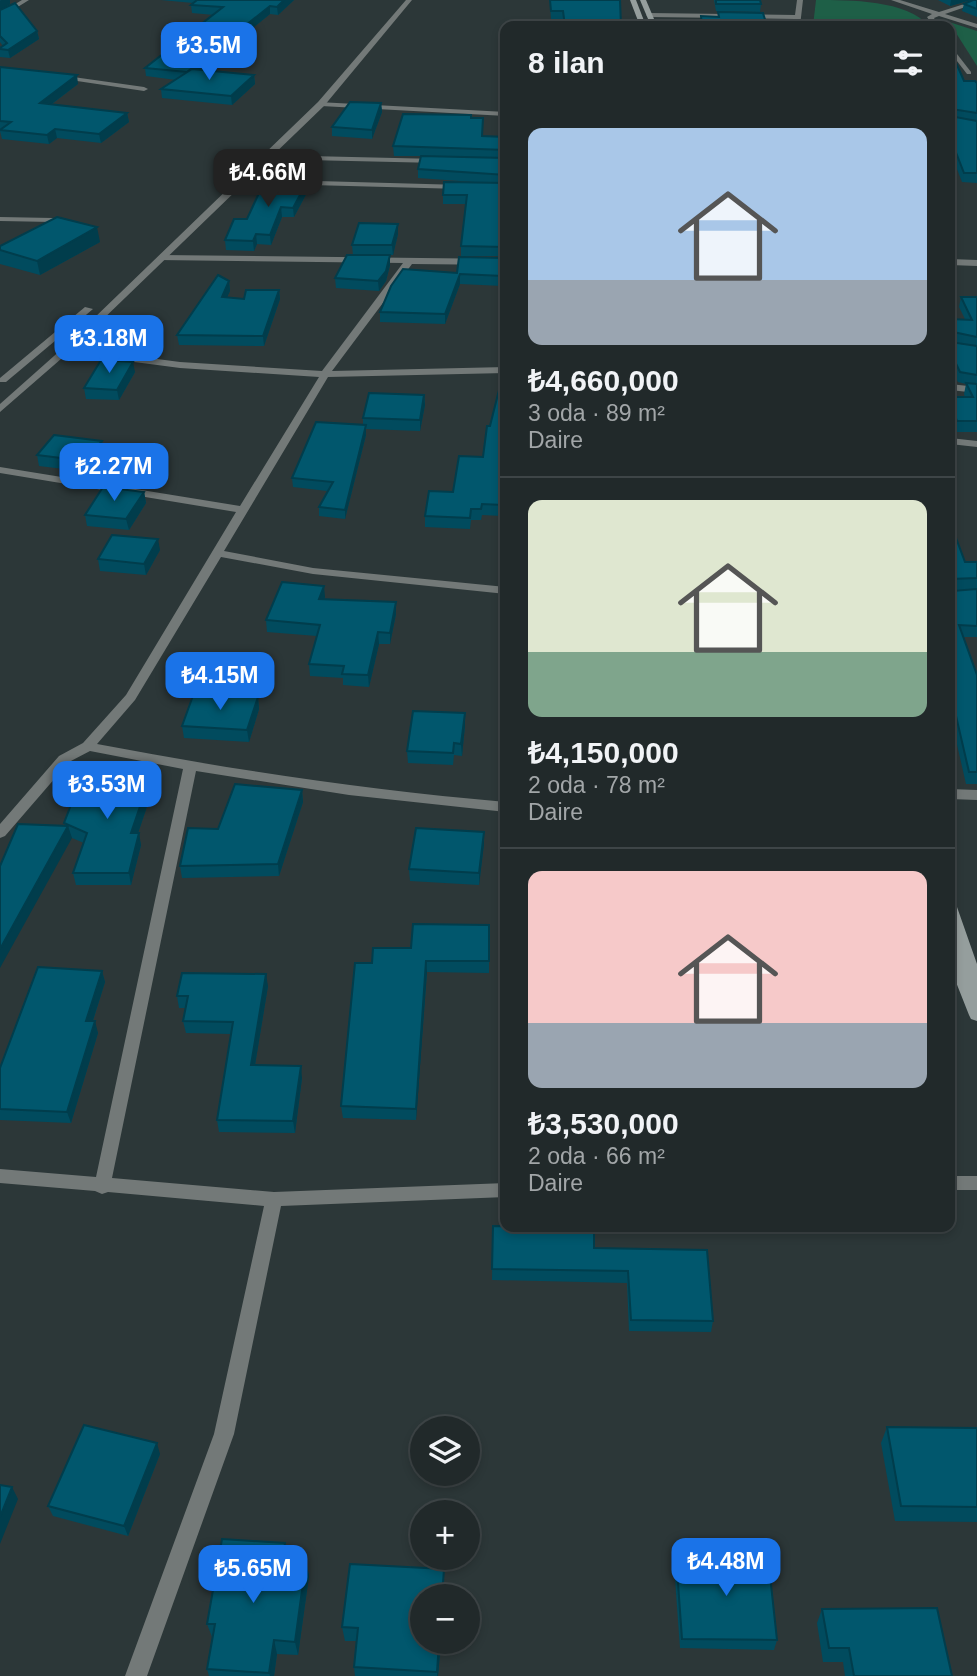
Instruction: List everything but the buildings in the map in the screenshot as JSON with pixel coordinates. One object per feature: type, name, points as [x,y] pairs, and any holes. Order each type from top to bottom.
[{"type":"main road","points":[[633,0],[641,21]]},
{"type":"main road","points":[[643,0],[652,21]]},
{"type":"main road","points":[[955,922],[977,986]]},
{"type":"main road","points":[[955,960],[977,1015]]},
{"type":"street","points":[[0,16],[26,0]]},
{"type":"street","points":[[0,409],[66,350],[321,104],[409,0]]},
{"type":"street","points":[[798,21],[800,0]]},
{"type":"street","points":[[894,0],[977,26]]},
{"type":"street","points":[[933,21],[930,17],[938,13],[977,1]]},
{"type":"street","points":[[649,15],[798,17]]},
{"type":"street","points":[[955,53],[973,74],[973,81]]},
{"type":"street","points":[[52,76],[144,89]]},
{"type":"street","points":[[321,104],[500,114]]},
{"type":"street","points":[[266,157],[453,162]]},
{"type":"street","points":[[241,181],[476,187]]},
{"type":"street","points":[[0,219],[53,220]]},
{"type":"street","points":[[161,258],[500,262]]},
{"type":"street","points":[[0,833],[64,759],[88,746],[131,697],[325,374],[409,262]]},
{"type":"street","points":[[955,262],[977,263]]},
{"type":"street","points":[[3,380],[88,309]]},
{"type":"street","points":[[66,350],[180,365],[325,374],[500,370]]},
{"type":"street","points":[[955,388],[977,390]]},
{"type":"street","points":[[955,442],[977,444]]},
{"type":"street","points":[[0,470],[242,510]]},
{"type":"street","points":[[217,553],[313,571],[500,590]]},
{"type":"street","points":[[88,746],[190,767],[437,801],[500,806]]},
{"type":"street","points":[[102,1187],[190,767]]},
{"type":"street","points":[[955,793],[977,795]]},
{"type":"street","points":[[0,1177],[274,1199],[500,1190]]},
{"type":"street","points":[[955,1183],[977,1183]]},
{"type":"street","points":[[136,1676],[224,1434],[274,1199]]},
{"type":"green space","points":[[816,0],[861,1],[893,6],[923,21],[814,21]]},
{"type":"green space","points":[[955,24],[977,31],[977,66],[955,31]]}]
